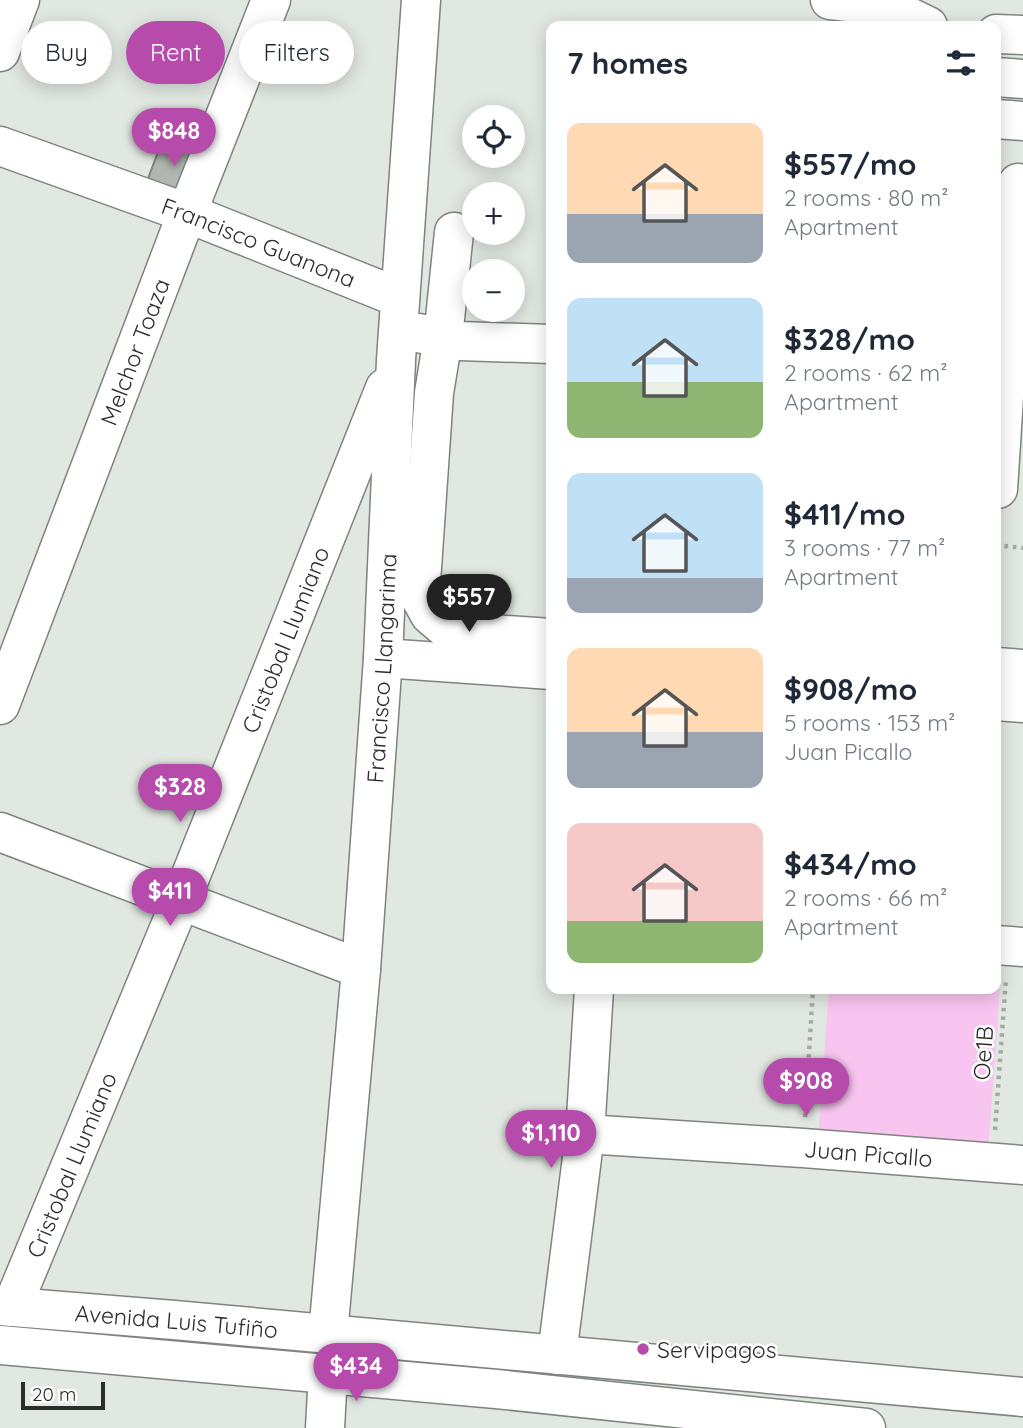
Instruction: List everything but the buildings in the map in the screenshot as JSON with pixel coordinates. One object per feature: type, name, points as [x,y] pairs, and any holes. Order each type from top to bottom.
[{"type":"street","points":[[0,52],[20,0]]},
{"type":"street","name":"Melchor Toaza","points":[[0,705],[271,0]]},
{"type":"street","name":"Francisco Llangarima","points":[[328,1334],[361,969],[383,658],[398,329],[421,0]]},
{"type":"street","points":[[830,0],[911,13]]},
{"type":"street","points":[[1001,34],[1023,35]]},
{"type":"street","points":[[1001,77],[1023,79]]},
{"type":"street","points":[[1001,119],[1023,121]]},
{"type":"street","name":"Francisco Guanona","points":[[0,146],[187,213],[398,329],[460,341],[546,344]]},
{"type":"street","points":[[1001,423],[1012,183]]},
{"type":"street","points":[[454,232],[443,338],[434,393],[420,597],[430,615],[449,631],[546,638]]},
{"type":"street","name":"Cristobal Llumiano","points":[[6,1307],[181,900],[398,329]]},
{"type":"street","points":[[383,658],[546,670]]},
{"type":"street","points":[[1001,667],[1023,669]]},
{"type":"street","points":[[1001,701],[1023,703]]},
{"type":"street","points":[[0,832],[361,969]]},
{"type":"street","points":[[557,1355],[585,1134],[594,994]]},
{"type":"street","name":"Juan Picallo","points":[[585,1134],[803,1147],[1008,1164]]},
{"type":"street","name":"Avenida Luis Tufiño","points":[[6,1307],[1023,1397]]},
{"type":"street","points":[[171,1359],[174,1320]]},
{"type":"street","name":"Avenida Luis Tufiño","points":[[0,1345],[496,1389],[829,1427],[866,1428]]},
{"type":"street","points":[[496,1389],[500,1350]]},
{"type":"street","points":[[325,1428],[328,1374]]},
{"type":"path","points":[[1001,546],[1023,548]]},
{"type":"path","name":"Oe1B","points":[[1008,1164],[1009,946]]},
{"type":"path","points":[[803,1147],[813,994]]},
{"type":"shaded area","points":[[829,994],[1000,994],[987,1165],[817,1153]]},
{"type":"place","name":"Servipagos","points":[[643,1349]]}]
